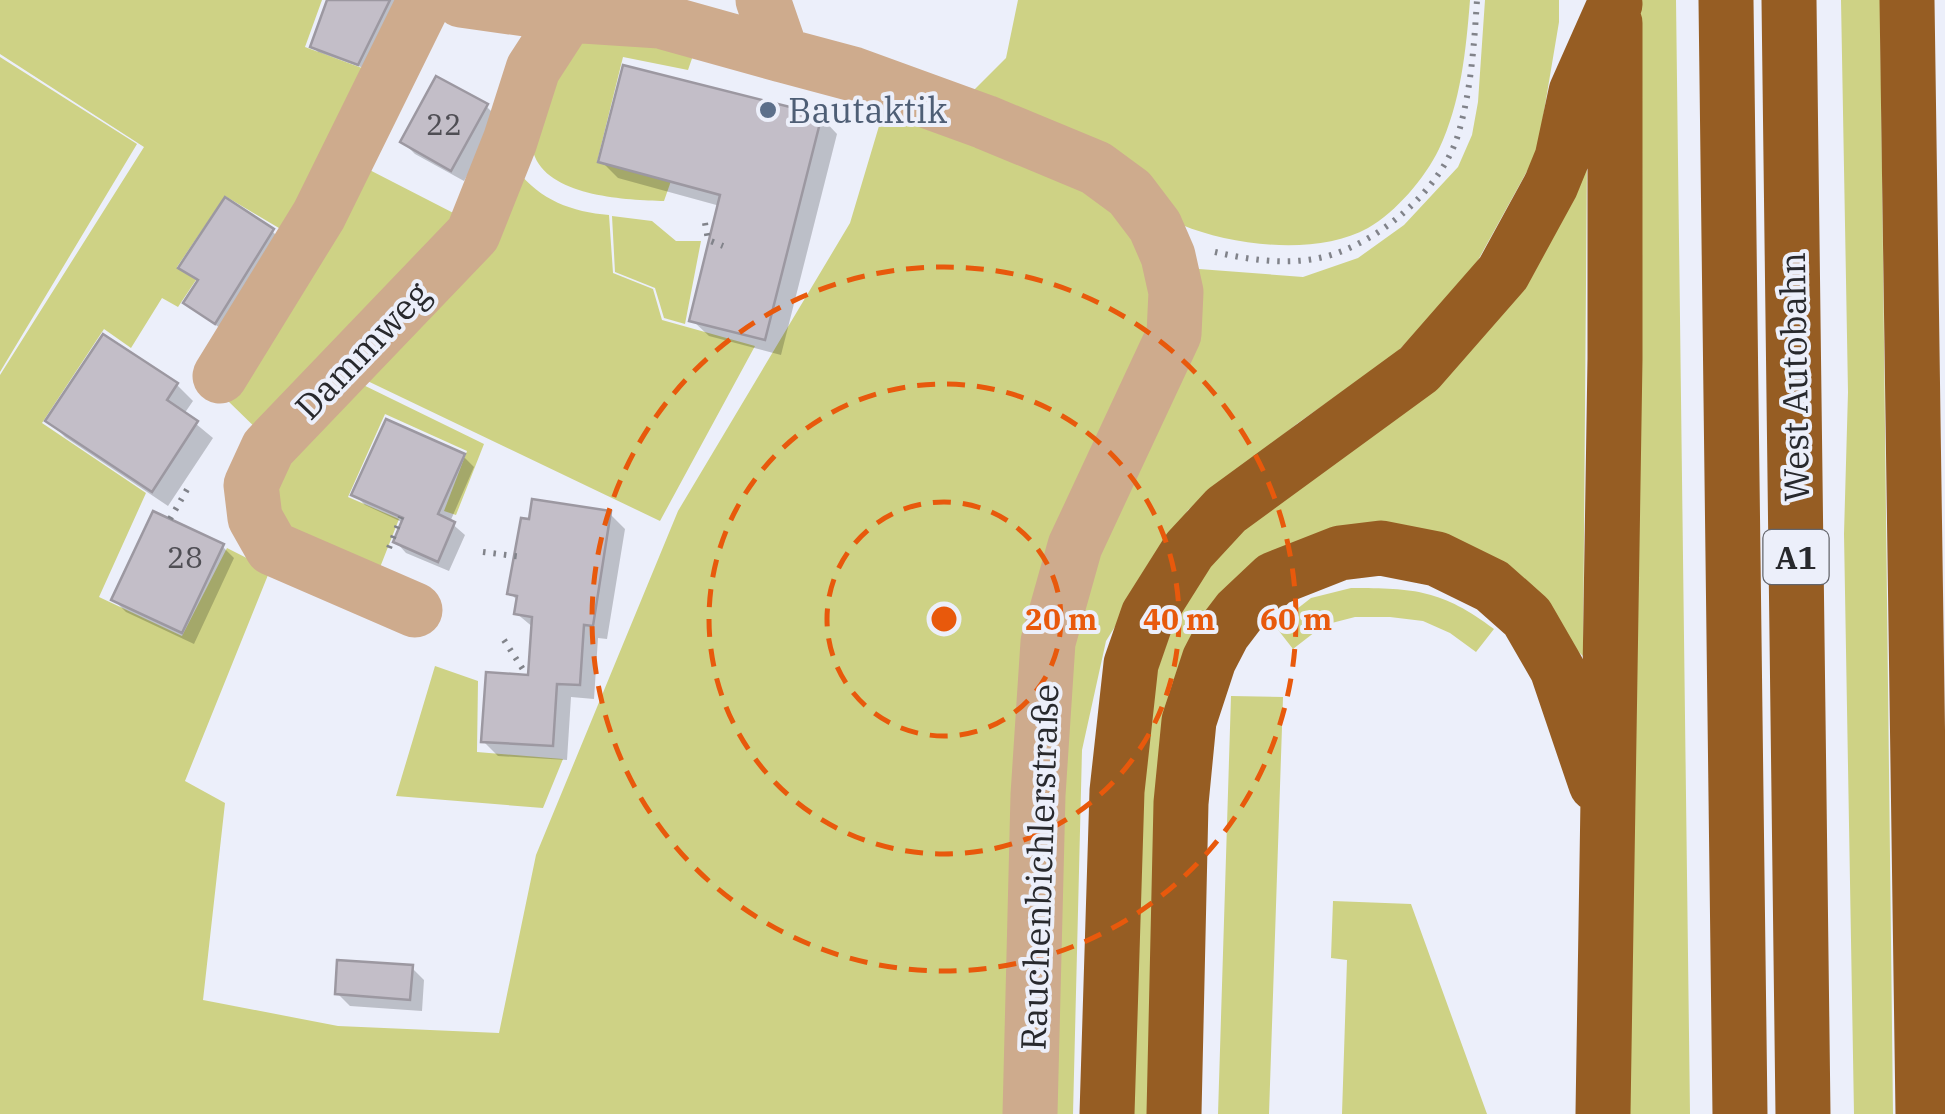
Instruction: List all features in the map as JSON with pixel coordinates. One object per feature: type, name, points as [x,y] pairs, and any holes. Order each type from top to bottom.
[{"type":"highway","name":"West Autobahn","points":[[1726,0],[1740,1114]]},
{"type":"highway","name":"West Autobahn","points":[[1788,0],[1803,1114]]},
{"type":"highway","points":[[1907,0],[1923,1114]]},
{"type":"highway","points":[[1602,1114],[1615,359],[1615,2]]},
{"type":"highway","points":[[1107,1114],[1118,773],[1130,664],[1148,615],[1189,550],[1226,510],[1419,369],[1503,273],[1551,185],[1562,158],[1576,92],[1615,2]]},
{"type":"highway","points":[[1174,1114],[1181,803],[1189,721],[1208,660],[1223,632],[1274,579],[1340,553],[1381,548],[1437,558],[1492,586],[1527,617],[1557,669],[1609,822]]},
{"type":"highway","points":[[1937,1114],[1945,1075]]},
{"type":"street","points":[[220,376],[319,215],[425,0]]},
{"type":"street","name":"Rauchenbichlerstraße","points":[[461,0],[660,21],[854,74],[1096,168],[1130,194],[1155,226],[1168,256],[1176,292],[1174,334],[1075,546],[1048,642],[1038,795],[1030,1114]]},
{"type":"street","points":[[762,0],[782,55]]},
{"type":"street","name":"Dammweg","points":[[415,610],[272,548],[255,518],[251,485],[268,448],[473,234],[533,69],[568,14]]},
{"type":"path","points":[[1155,226],[1182,243],[1218,253],[1252,260],[1290,261],[1337,253],[1378,230],[1425,189],[1444,165],[1457,138],[1473,62],[1478,0]]},
{"type":"path","points":[[705,223],[708,240],[723,246]]},
{"type":"path","points":[[170,519],[189,486]]},
{"type":"path","points":[[483,552],[523,557]]},
{"type":"path","points":[[504,640],[524,671],[528,671]]},
{"type":"green space","points":[[0,0],[322,0],[305,47],[381,75],[289,234],[225,196],[177,267],[196,280],[178,307],[162,298],[131,348],[104,329],[42,423],[146,493],[99,597],[182,636],[227,548],[270,570],[185,781],[225,803],[203,1000],[338,1026],[499,1033],[536,855],[678,511],[850,223],[885,106],[1102,199],[1199,269],[1303,277],[1358,258],[1404,225],[1458,167],[1472,135],[1478,102],[1485,0],[1559,0],[1559,22],[1537,153],[1466,282],[1392,357],[1298,423],[1188,510],[1106,641],[1082,750],[1073,1114],[0,1114],[0,375],[144,147],[0,54]]},
{"type":"green space","points":[[1018,0],[1470,0],[1464,57],[1446,131],[1426,171],[1409,193],[1379,221],[1348,237],[1275,245],[1226,238],[1182,225],[962,102],[1006,58]]},
{"type":"green space","points":[[1638,0],[1676,0],[1690,1114],[1627,1114]]},
{"type":"green space","points":[[1841,0],[1880,0],[1893,1114],[1854,1114],[1844,534],[1848,392]]},
{"type":"green space","points":[[575,34],[697,44],[688,70],[623,57],[597,162],[671,181],[664,201],[612,197],[574,188],[557,181],[535,157],[528,127]]},
{"type":"green space","points":[[0,57],[137,144],[0,372]]},
{"type":"green space","points":[[1587,160],[1583,656],[1459,541],[1231,597],[1154,1114],[1128,1114],[1145,706],[1182,599],[1224,547]]},
{"type":"green space","points":[[356,163],[467,220],[265,437],[227,400]]},
{"type":"green space","points":[[517,170],[558,203],[609,215],[613,273],[653,289],[662,320],[755,346],[660,521],[355,375]]},
{"type":"green space","points":[[612,216],[652,221],[676,241],[701,241],[685,324],[664,318],[655,288],[615,272]]},
{"type":"green space","points":[[349,378],[484,444],[456,515],[444,511],[467,451],[385,414],[348,497],[399,519],[377,575],[278,534],[265,481]]},
{"type":"green space","points":[[1351,588],[1427,594],[1459,606],[1494,629],[1476,652],[1450,633],[1423,621],[1355,617],[1324,625],[1293,649],[1275,626],[1311,598]]},
{"type":"green space","points":[[435,666],[478,681],[477,752],[563,759],[543,808],[396,796]]},
{"type":"green space","points":[[1231,696],[1283,697],[1269,1114],[1218,1114]]},
{"type":"green space","points":[[1333,901],[1411,904],[1487,1114],[1342,1114],[1347,960],[1331,958]]},
{"type":"building","points":[[327,0],[390,0],[358,65],[310,47]]},
{"type":"building","points":[[623,65],[822,115],[765,340],[689,321],[720,195],[598,162]]},
{"type":"building","points":[[436,76],[488,104],[451,171],[400,142]]},
{"type":"building","points":[[225,197],[274,229],[215,324],[183,303],[198,280],[178,268]]},
{"type":"building","points":[[103,334],[178,383],[167,400],[198,421],[152,492],[45,421]]},
{"type":"building","points":[[386,419],[465,454],[438,514],[455,522],[438,562],[393,542],[403,518],[351,495]]},
{"type":"building","points":[[532,499],[611,511],[593,626],[584,625],[580,685],[557,684],[553,746],[481,742],[486,672],[528,675],[532,617],[514,614],[517,596],[507,594],[521,518],[529,519]]},
{"type":"building","points":[[153,511],[224,544],[182,633],[111,600]]},
{"type":"building","points":[[337,960],[413,965],[410,1000],[335,994]]},
{"type":"place","name":"Bautaktik","points":[[768,110]]}]
